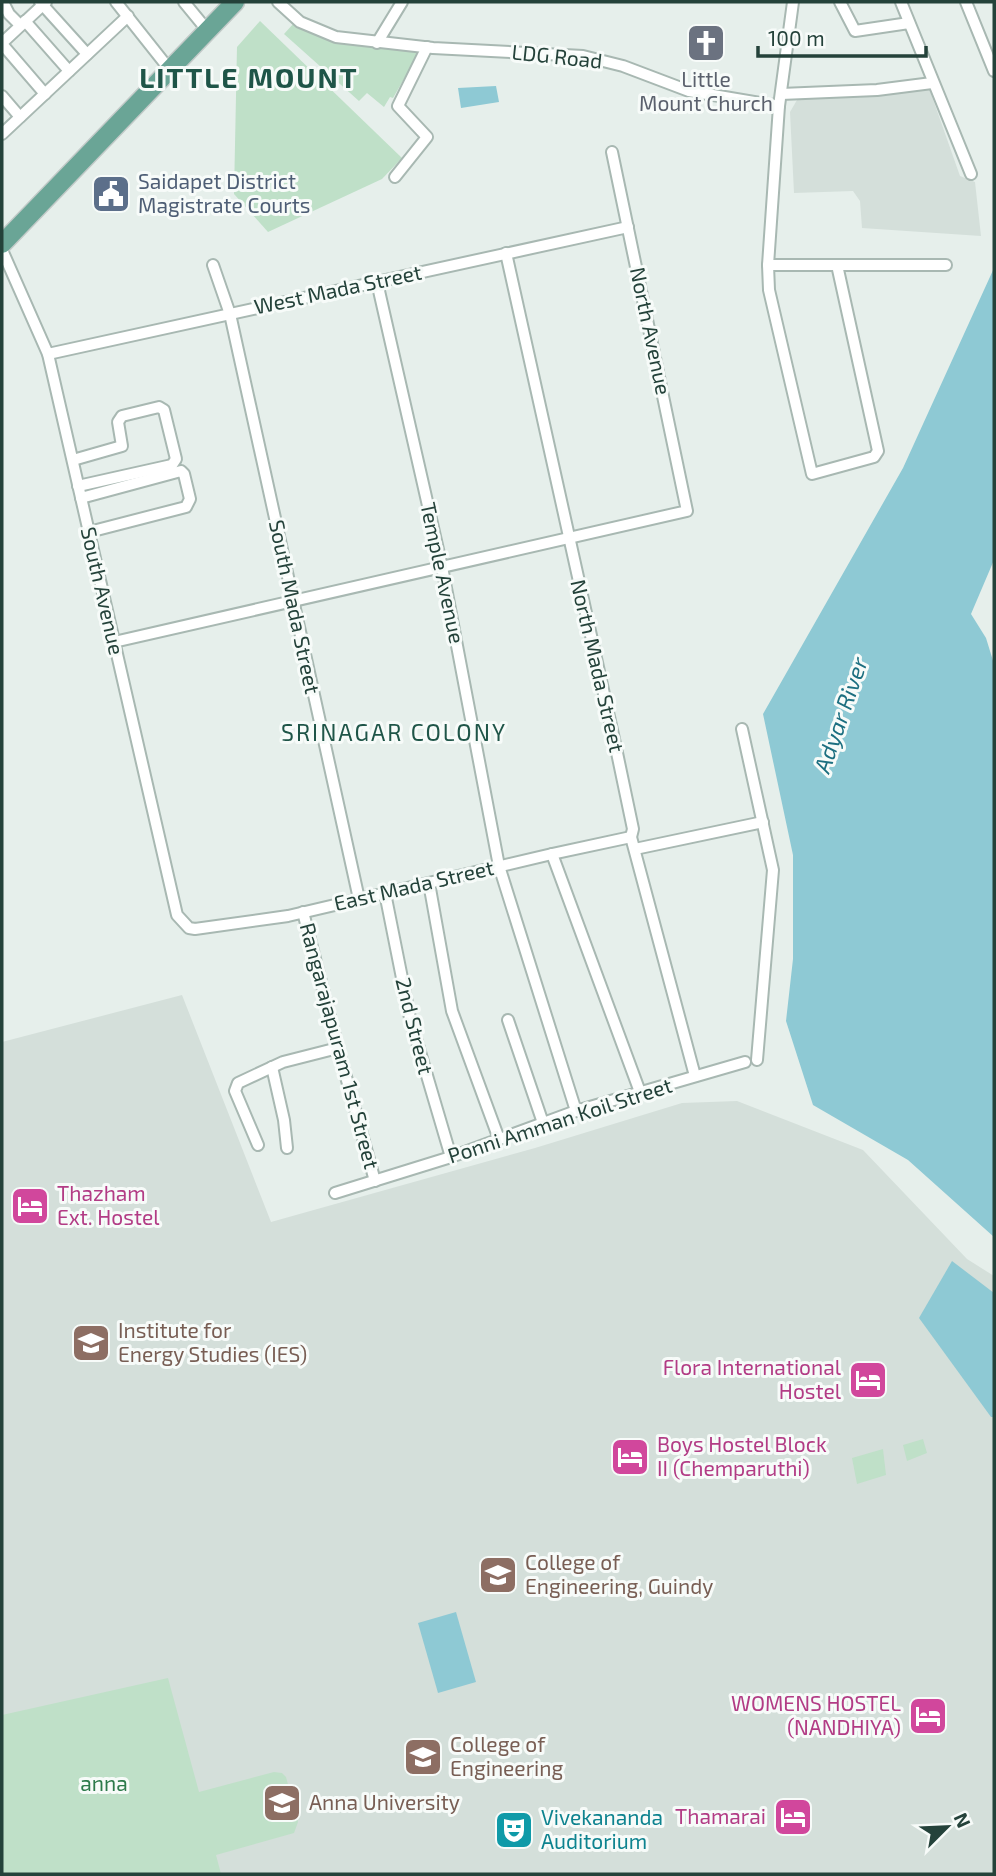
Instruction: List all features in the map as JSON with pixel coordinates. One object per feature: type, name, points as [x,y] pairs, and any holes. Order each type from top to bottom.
[{"type":"main road","points":[[2,244],[235,2]]},
{"type":"street","points":[[3,2],[9,14],[23,23],[69,71]]},
{"type":"street","points":[[116,2],[170,70]]},
{"type":"street","points":[[184,2],[207,30]]},
{"type":"street","name":"LDG Road","points":[[278,2],[300,22],[336,37],[427,47],[583,56],[623,66],[689,91],[780,100],[932,83]]},
{"type":"street","points":[[377,43],[402,2]]},
{"type":"street","points":[[793,2],[780,100],[768,265],[769,290],[813,474],[874,457],[878,451],[837,265]]},
{"type":"street","points":[[839,2],[855,31],[909,23]]},
{"type":"street","points":[[901,2],[971,174]]},
{"type":"street","points":[[966,2],[994,71]]},
{"type":"street","points":[[45,93],[2,43],[43,3],[87,54]]},
{"type":"street","points":[[2,134],[128,16]]},
{"type":"street","points":[[395,177],[427,137],[398,106],[427,47]]},
{"type":"street","points":[[2,96],[20,117]]},
{"type":"street","name":"North Avenue","points":[[568,538],[687,511],[612,152]]},
{"type":"street","name":"West Mada Street","points":[[48,354],[628,227]]},
{"type":"street","name":"South Avenue","points":[[2,250],[48,354],[177,915],[183,923],[195,929]]},
{"type":"street","name":"North Mada Street","points":[[506,253],[616,748],[633,829],[633,843],[695,1076]]},
{"type":"street","points":[[768,265],[946,264]]},
{"type":"street","name":"South Mada Street","points":[[213,265],[230,314],[359,899]]},
{"type":"street","name":"Temple Avenue","points":[[377,282],[442,567],[499,866],[576,1111]]},
{"type":"street","points":[[72,460],[122,446],[118,422],[122,416],[159,407],[164,410],[176,459],[172,465],[91,484],[80,492]]},
{"type":"street","points":[[80,492],[181,471],[190,499],[186,507],[89,532]]},
{"type":"street","points":[[114,642],[568,538]]},
{"type":"street","points":[[741,729],[773,870],[757,1060]]},
{"type":"street","name":"East Mada Street","points":[[195,929],[303,912],[552,854],[763,822]]},
{"type":"street","points":[[552,854],[640,1092]]},
{"type":"street","points":[[429,883],[452,1011],[499,1139]]},
{"type":"street","name":"2nd Street","points":[[385,893],[410,1018],[451,1157]]},
{"type":"street","name":"Rangarajapuram 1st Street","points":[[303,912],[375,1181]]},
{"type":"street","points":[[508,1020],[543,1123]]},
{"type":"street","points":[[258,1145],[235,1086],[283,1062],[338,1048]]},
{"type":"street","name":"Ponni Amman Koil Street","points":[[335,1193],[451,1157],[576,1111],[745,1062]]},
{"type":"street","points":[[272,1068],[284,1120],[287,1148]]},
{"type":"shaded area","points":[[929,88],[960,176],[975,182],[981,236],[862,228],[860,201],[853,191],[794,193],[790,112],[797,100]]},
{"type":"shaded area","name":"College of Engineering, Guindy","points":[[182,995],[271,1222],[535,1148],[682,1103],[737,1101],[863,1150],[967,1259],[994,1276],[994,1874],[2,1874],[2,1042]]},
{"type":"green space","points":[[260,21],[402,158],[382,179],[268,232],[234,194],[237,47]]},
{"type":"green space","points":[[294,23],[340,40],[420,51],[393,98],[390,97],[384,107],[367,93],[359,101],[284,34]]},
{"type":"green space","points":[[923,1439],[927,1453],[907,1461],[903,1445]]},
{"type":"green space","points":[[883,1449],[886,1475],[857,1484],[852,1458]]},
{"type":"green space","name":"anna","points":[[168,1678],[199,1792],[274,1772],[282,1773],[286,1777],[298,1822],[294,1833],[216,1855],[221,1874],[2,1874],[2,1715]]},
{"type":"water","points":[[496,86],[499,102],[461,108],[458,88]]},
{"type":"water","name":"Adyar River","points":[[994,268],[994,560],[971,614],[986,638],[994,664],[994,1237],[908,1160],[813,1105],[786,1021],[793,959],[793,855],[763,714],[903,468]]},
{"type":"water","points":[[952,1261],[994,1293],[994,1417],[991,1417],[919,1318]]},
{"type":"water","points":[[456,1612],[476,1682],[438,1693],[418,1623]]},
{"type":"place","name":"Little Mount Church","points":[[706,43]]},
{"type":"place","name":"Saidapet District Magistrate Courts","points":[[111,194]]},
{"type":"place","name":"Thazham Ext. Hostel","points":[[30,1206]]},
{"type":"place","name":"Institute for Energy Studies (IES)","points":[[91,1343]]},
{"type":"place","name":"Flora International Hostel","points":[[868,1380]]},
{"type":"place","name":"Boys Hostel Block II (Chemparuthi)","points":[[630,1457]]},
{"type":"place","name":"College of Engineering, Guindy","points":[[498,1575]]},
{"type":"place","name":"WOMENS HOSTEL (NANDHIYA)","points":[[928,1716]]},
{"type":"place","name":"College of Engineering","points":[[423,1757]]},
{"type":"place","name":"Anna University","points":[[282,1803]]},
{"type":"place","name":"Thamarai","points":[[793,1817]]},
{"type":"place","name":"Vivekananda Auditorium","points":[[514,1830]]},
{"type":"district","name":"LITTLE MOUNT","points":[[249,78]]},
{"type":"district","name":"SRINAGAR COLONY","points":[[394,733]]}]
